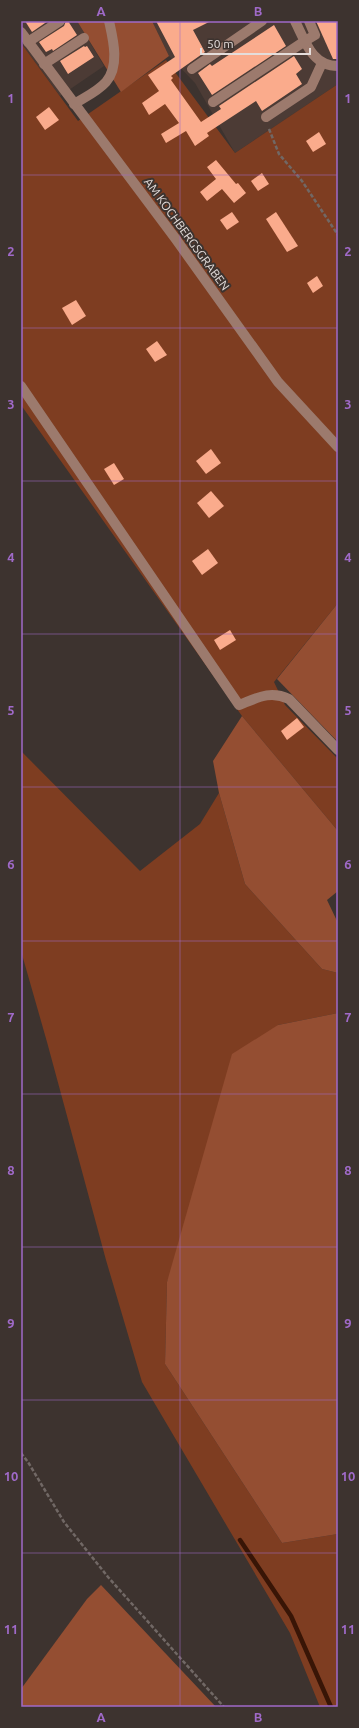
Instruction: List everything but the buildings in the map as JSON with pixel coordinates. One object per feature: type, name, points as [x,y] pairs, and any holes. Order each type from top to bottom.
[{"type":"lane","points":[[28,42],[60,21]]},
{"type":"lane","points":[[74,104],[102,86],[107,81],[112,69],[114,51],[109,21]]},
{"type":"lane","points":[[192,69],[262,21]]},
{"type":"lane","points":[[295,21],[310,51],[322,63],[338,66]]},
{"type":"lane","points":[[212,102],[304,40],[316,35],[308,21]]},
{"type":"lane","name":"AM KOCHBERGSGRABEN","points":[[21,32],[175,238],[278,382],[338,447]]},
{"type":"lane","points":[[44,64],[84,38]]},
{"type":"lane","points":[[266,117],[310,87],[322,63]]},
{"type":"lane","points":[[21,386],[239,705],[269,694],[280,694],[289,699],[338,750]]},
{"type":"path","points":[[266,117],[270,135],[279,154],[302,181],[338,235]]},
{"type":"path","points":[[21,1453],[64,1522],[108,1577],[224,1707]]},
{"type":"shaded area","points":[[21,21],[77,21],[104,66],[60,96],[21,43]]},
{"type":"shaded area","points":[[77,21],[152,21],[169,56],[121,92]]},
{"type":"shaded area","points":[[152,21],[338,21],[338,84],[235,153],[195,83],[169,56]]},
{"type":"shaded area","points":[[21,43],[78,121],[166,60],[235,153],[338,84],[338,603],[274,682],[285,705],[338,759],[338,831],[242,716],[21,405]]},
{"type":"shaded area","points":[[338,603],[338,742],[277,679]]},
{"type":"shaded area","points":[[242,716],[338,831],[338,891],[327,900],[338,923],[338,973],[322,969],[245,884],[219,793],[213,761]]},
{"type":"shaded area","points":[[21,751],[140,871],[200,824],[219,793],[245,884],[322,969],[338,973],[338,1013],[278,1025],[167,1282],[165,1364],[282,1543],[338,1534],[338,1707],[320,1707],[290,1633],[142,1382],[106,1260],[21,951]]},
{"type":"shaded area","points":[[338,1013],[338,1534],[282,1543],[165,1364],[167,1282],[232,1054],[278,1025]]},
{"type":"shaded area","points":[[101,1585],[216,1707],[21,1707],[21,1689],[87,1599]]},
{"type":"waterway","points":[[240,1540],[291,1616],[331,1707]]}]
